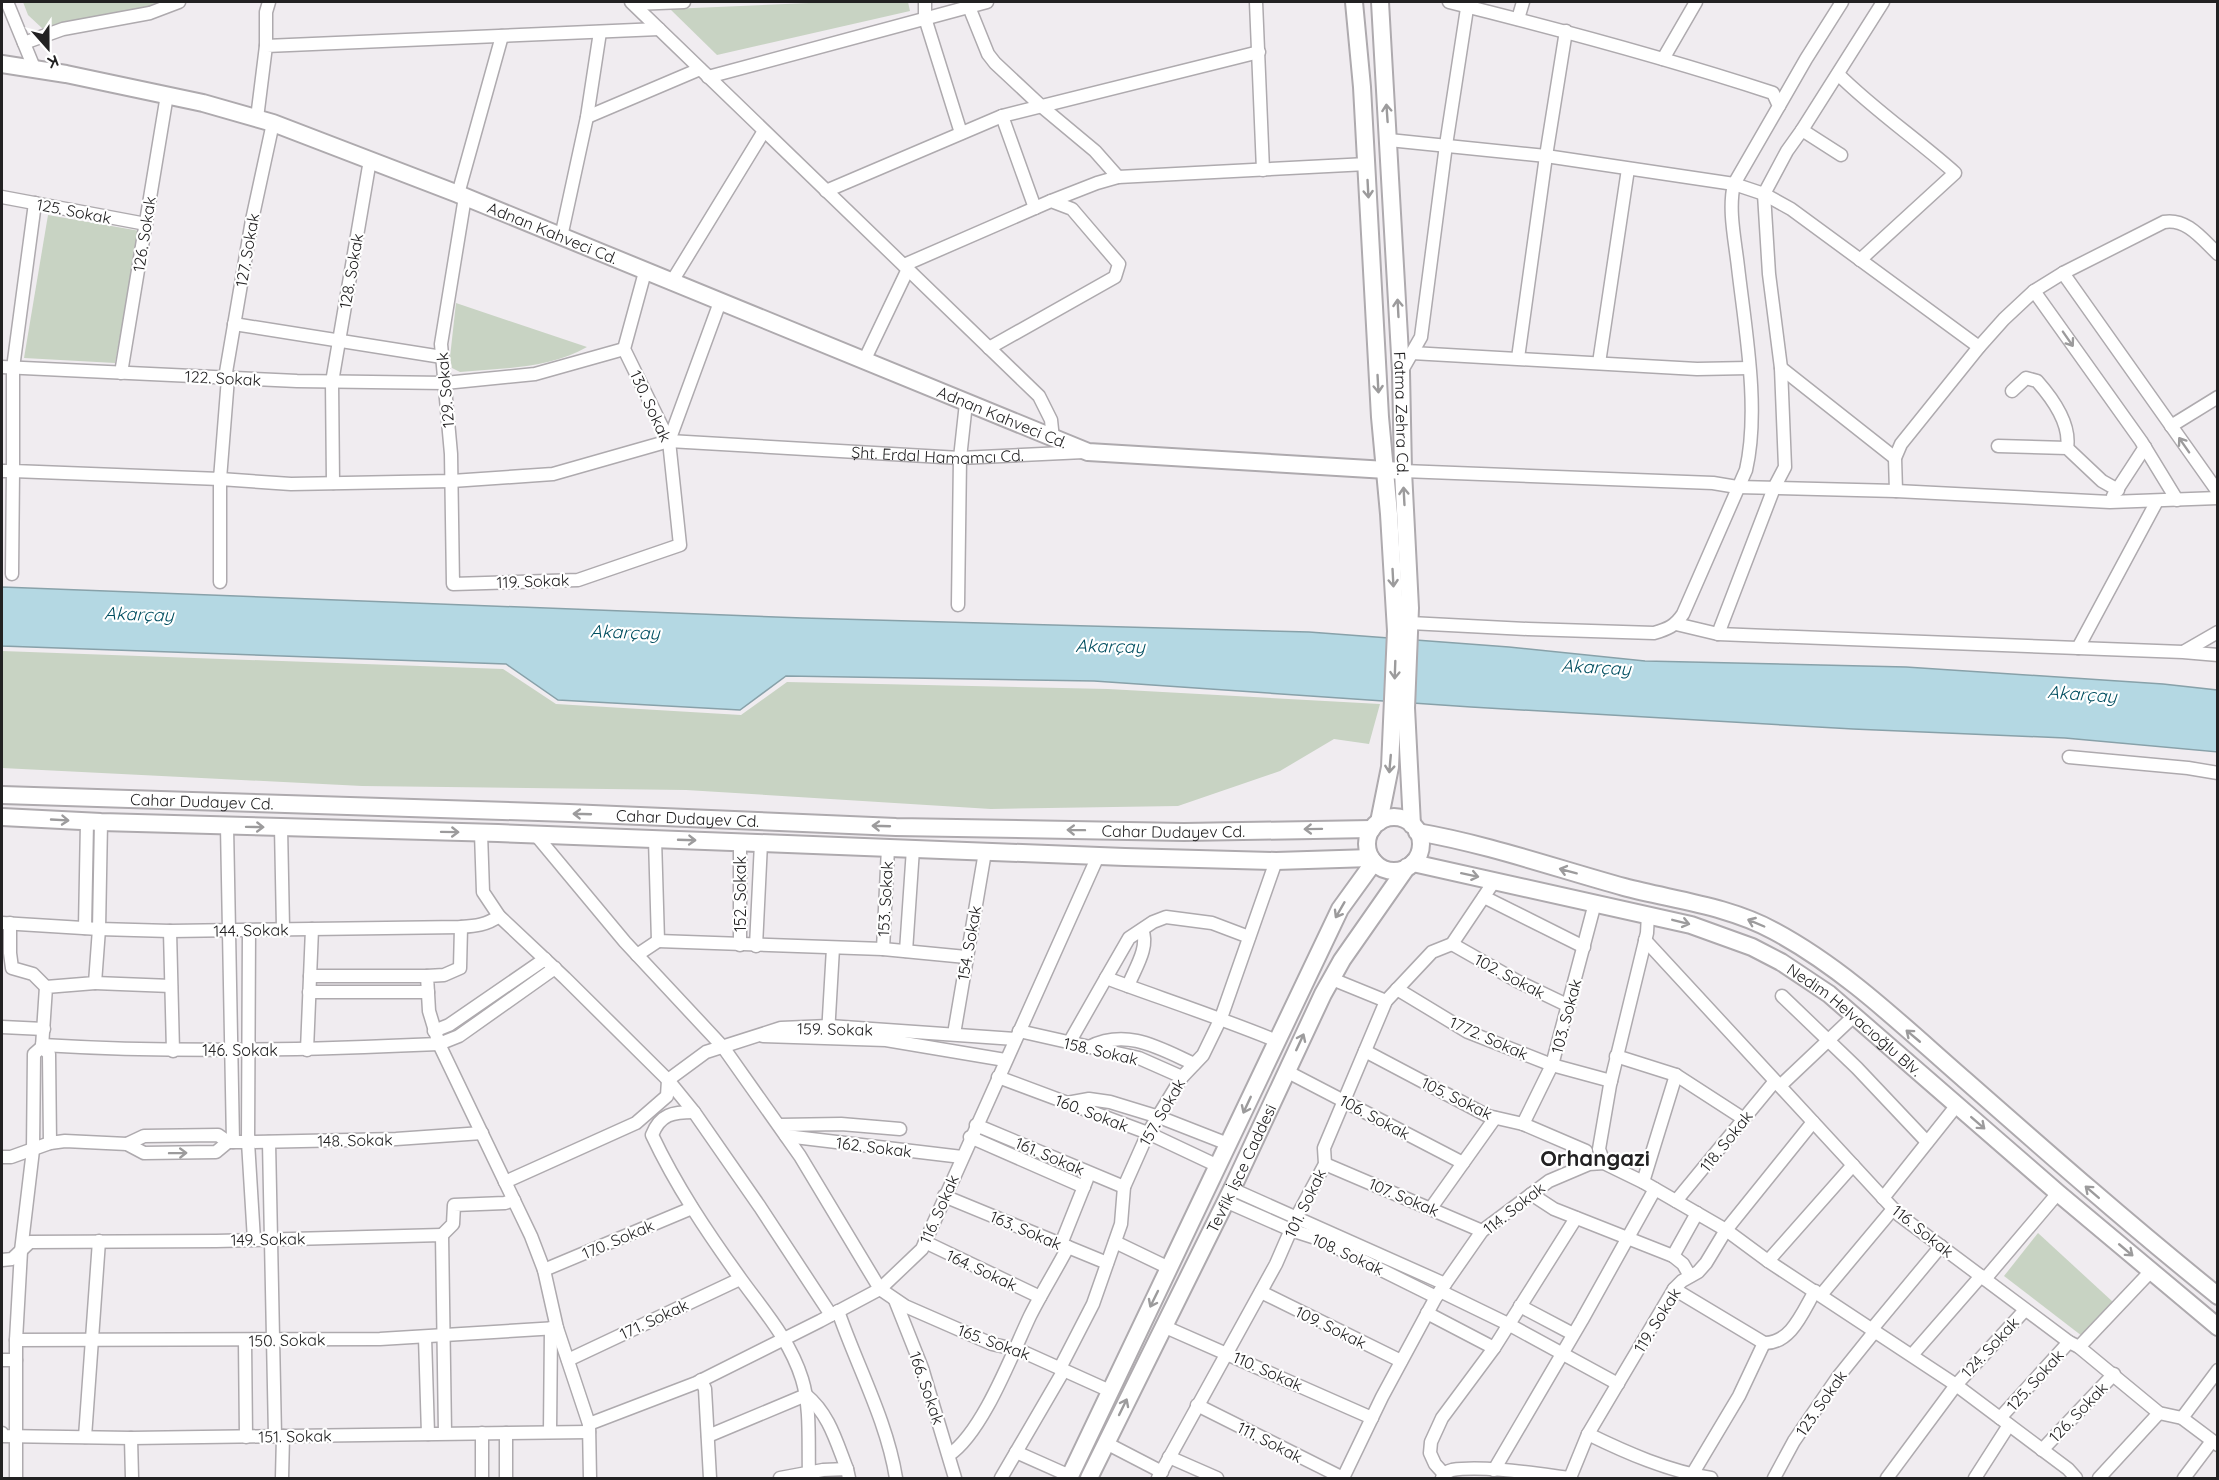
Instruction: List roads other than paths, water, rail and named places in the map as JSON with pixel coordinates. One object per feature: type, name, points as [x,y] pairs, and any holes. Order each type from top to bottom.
[{"type":"main road","name":"Fatma Zehra Cd.","points":[[1354,2],[1367,164],[1380,417],[1390,526],[1405,632]]},
{"type":"main road","name":"Fatma Zehra Cd.","points":[[1375,825],[1390,767],[1400,707],[1405,632],[1401,372],[1380,2]]},
{"type":"main road","name":"Adnan Kahveci Cd.","points":[[2,64],[167,95],[265,121],[461,195],[1088,452]]},
{"type":"main road","name":"Şht. Erdal Hamamcı Cd.","points":[[1088,452],[1403,471]]},
{"type":"main road","name":"Fatma Zehra Cd.","points":[[1400,707],[1415,828]]},
{"type":"main road","name":"Cahar Dudayev Cd.","points":[[2,795],[546,812],[896,827],[1184,832],[1375,825]]},
{"type":"main road","name":"Cahar Dudayev Cd.","points":[[2,817],[94,822],[481,832],[1098,856],[1276,861],[1372,860]]},
{"type":"main road","points":[[1387,818],[1396,818],[1415,828],[1420,848],[1410,865],[1398,871],[1389,870],[1380,868],[1372,860],[1367,843],[1375,825],[1387,818]]},
{"type":"main road","name":"Nedim Helvacıoğlu Blv.","points":[[1415,828],[1583,876],[1716,909],[1772,929],[1832,967],[2109,1207],[2217,1296]]},
{"type":"main road","name":"Tevfik İşce Caddesi","points":[[1069,1477],[1340,909],[1372,860]]},
{"type":"main road","name":"Nedim Helvacıoğlu Blv.","points":[[1410,865],[1495,880],[1648,914],[1719,933],[1752,947],[1807,978],[2217,1327]]},
{"type":"main road","name":"Tevfik İşce Caddesi","points":[[1089,1479],[1332,978],[1381,902],[1410,865]]},
{"type":"main road","points":[[1907,1062],[1934,1053]]},
{"type":"main road","points":[[1189,1227],[1207,1236]]},
{"type":"street","points":[[7,2],[35,70]]},
{"type":"street","points":[[24,43],[63,29],[150,14],[179,2]]},
{"type":"street","name":"127. Sokak","points":[[220,582],[220,479],[227,378],[265,121],[266,12],[269,2]]},
{"type":"street","points":[[633,3],[684,2]]},
{"type":"street","points":[[925,2],[926,18],[961,133]]},
{"type":"street","points":[[587,117],[704,73],[926,18],[968,4],[987,2]]},
{"type":"street","points":[[1256,2],[1263,170]]},
{"type":"street","points":[[1449,2],[1467,4],[1566,31],[1773,93],[1779,106]]},
{"type":"street","points":[[1518,19],[1523,2]]},
{"type":"street","points":[[1663,59],[1696,2]]},
{"type":"street","points":[[1405,632],[1527,629],[1653,633],[1668,630],[1683,614],[1746,470],[1751,442],[1749,368],[1731,195],[1734,184],[1806,59],[1842,2]]},
{"type":"street","points":[[1718,634],[1774,488],[1785,467],[1781,368],[1769,274],[1764,194],[1787,151],[1883,2]]},
{"type":"street","points":[[633,3],[1039,396],[1051,420],[1053,439]]},
{"type":"street","points":[[968,4],[988,54],[994,63],[1095,151],[1118,177]]},
{"type":"street","points":[[1401,372],[1421,337],[1467,4]]},
{"type":"street","points":[[266,46],[659,29]]},
{"type":"street","points":[[1518,358],[1566,31]]},
{"type":"street","points":[[561,237],[587,117],[600,32]]},
{"type":"street","name":"129. Sokak","points":[[453,584],[452,454],[441,344],[461,195],[502,36]]},
{"type":"street","points":[[826,191],[1002,116],[1259,52]]},
{"type":"street","points":[[1838,74],[1856,92],[1920,141],[1955,173],[1860,260]]},
{"type":"street","name":"126. Sokak","points":[[122,373],[167,95]]},
{"type":"street","points":[[1002,116],[1035,208]]},
{"type":"street","points":[[1802,130],[1841,155]]},
{"type":"street","points":[[671,283],[764,131]]},
{"type":"street","points":[[1389,140],[1546,156],[1734,184],[1764,194],[1791,209],[1979,347]]},
{"type":"street","name":"128. Sokak","points":[[333,483],[332,382],[370,160]]},
{"type":"street","points":[[864,362],[906,267],[1051,201],[1118,177],[1367,164]]},
{"type":"street","points":[[1599,363],[1628,169]]},
{"type":"street","name":"125. Sokak","points":[[2,197],[146,224]]},
{"type":"street","points":[[989,348],[1115,277],[1119,264],[1072,209],[1051,201]]},
{"type":"street","points":[[12,574],[7,471],[7,368],[34,203]]},
{"type":"street","points":[[1896,491],[1895,458],[1901,444],[1979,347],[2034,291],[2063,273],[2156,225],[2171,220],[2184,224],[2217,254]]},
{"type":"street","name":"130. Sokak","points":[[645,272],[624,349],[669,441],[680,545]]},
{"type":"street","points":[[2063,273],[2217,492]]},
{"type":"street","points":[[2034,291],[2145,447],[2177,500]]},
{"type":"street","points":[[669,441],[720,302]]},
{"type":"street","points":[[234,324],[442,357]]},
{"type":"street","name":"122. Sokak","points":[[7,368],[332,382],[445,383],[535,374],[624,349]]},
{"type":"street","points":[[1412,353],[1697,369],[1749,368]]},
{"type":"street","points":[[1781,368],[1895,458]]},
{"type":"street","points":[[2012,391],[2026,378],[2037,381],[2065,422],[2068,435],[2067,448]]},
{"type":"street","points":[[2171,426],[2217,397]]},
{"type":"street","points":[[958,605],[960,458],[966,403]]},
{"type":"street","name":"Şht. Erdal Hamamcı Cd.","points":[[7,471],[291,484],[452,481],[554,474],[669,441],[960,458],[1088,452]]},
{"type":"street","points":[[1998,446],[2067,448],[2102,481],[2118,490]]},
{"type":"street","points":[[2110,502],[2145,447]]},
{"type":"street","points":[[1403,471],[2110,502],[2217,498]]},
{"type":"street","points":[[2078,648],[2157,501]]},
{"type":"street","name":"119. Sokak","points":[[453,584],[578,580],[680,545]]},
{"type":"street","points":[[1676,624],[1718,634],[2217,655]]},
{"type":"street","points":[[2183,652],[2217,632]]},
{"type":"street","points":[[2069,757],[2188,768],[2217,773]]},
{"type":"street","points":[[85,928],[94,822]]},
{"type":"street","points":[[94,822],[99,929],[95,983]]},
{"type":"street","points":[[227,826],[232,1050],[231,1142]]},
{"type":"street","points":[[280,827],[283,928]]},
{"type":"street","points":[[481,832],[483,892],[499,916],[668,1080],[694,1112],[835,1313],[875,1407],[894,1464],[896,1479]]},
{"type":"street","points":[[535,834],[637,955],[723,1047],[782,1131],[880,1289]]},
{"type":"street","points":[[656,839],[658,940]]},
{"type":"street","name":"152. Sokak","points":[[740,842],[740,945]]},
{"type":"street","points":[[756,946],[761,843]]},
{"type":"street","name":"153. Sokak","points":[[883,949],[888,848]]},
{"type":"street","points":[[906,951],[913,849]]},
{"type":"street","name":"154. Sokak","points":[[954,1034],[985,852]]},
{"type":"street","name":"116. Sokak","points":[[589,1428],[701,1380],[880,1289],[922,1249],[970,1137],[1098,856]]},
{"type":"street","name":"157. Sokak","points":[[1001,1479],[1062,1369],[1093,1304],[1121,1224],[1124,1187],[1148,1134],[1182,1077],[1203,1054],[1221,1018],[1276,861]]},
{"type":"street","name":"101. Sokak","points":[[1160,1475],[1261,1292],[1325,1164],[1324,1148],[1386,1001],[1432,951],[1452,944],[1495,880]]},
{"type":"street","points":[[1484,897],[1584,947]]},
{"type":"street","name":"103. Sokak","points":[[1523,1124],[1552,1065],[1595,903]]},
{"type":"street","points":[[1589,1164],[1645,940],[1648,914]]},
{"type":"street","name":"144. Sokak","points":[[6,923],[99,929],[228,931],[283,928],[481,926],[499,916]]},
{"type":"street","points":[[1069,1043],[1129,938],[1154,922],[1166,917],[1212,923],[1249,937]]},
{"type":"street","points":[[6,923],[12,968],[33,974],[46,987],[42,1046],[34,1054],[33,1150],[21,1251],[16,1340],[16,1479]]},
{"type":"street","points":[[310,976],[444,975],[460,968],[460,927]]},
{"type":"street","points":[[306,1050],[312,929]]},
{"type":"street","points":[[249,930],[248,1142],[254,1240]]},
{"type":"street","points":[[1128,986],[1144,945],[1145,936],[1142,930]]},
{"type":"street","points":[[170,931],[173,1051]]},
{"type":"street","points":[[637,955],[658,940],[756,946],[883,949],[966,957]]},
{"type":"street","name":"116. Sokak","points":[[1645,940],[1893,1209],[2025,1310],[2114,1374],[2159,1413],[2182,1418],[2215,1443]]},
{"type":"street","name":"102. Sokak","points":[[1452,944],[1517,981],[1569,1006]]},
{"type":"street","points":[[833,948],[828,1032],[1005,1060]]},
{"type":"street","points":[[434,1031],[448,1025],[545,959]]},
{"type":"street","points":[[439,1044],[459,1036],[555,968]]},
{"type":"street","points":[[427,976],[429,1011],[439,1044],[531,1236],[544,1270],[554,1328],[550,1432]]},
{"type":"street","points":[[1106,978],[1198,1012],[1221,1018],[1277,1041]]},
{"type":"street","points":[[1332,978],[1386,1001]]},
{"type":"street","points":[[46,987],[95,983],[171,986]]},
{"type":"street","name":"1772. Sokak","points":[[1397,989],[1468,1032],[1552,1065],[1611,1081]]},
{"type":"street","points":[[309,992],[428,992]]},
{"type":"street","points":[[1782,996],[1830,1041],[1927,1142]]},
{"type":"street","name":"118. Sokak","points":[[1677,1201],[1744,1119],[1777,1084],[1830,1041],[1854,1016]]},
{"type":"street","points":[[2,1027],[44,1029]]},
{"type":"street","name":"159. Sokak","points":[[668,1080],[706,1052],[781,1028],[828,1032],[1017,1035]]},
{"type":"street","name":"158. Sokak","points":[[1017,1035],[1139,1058],[1182,1077]]},
{"type":"street","points":[[1089,1047],[1103,1040],[1133,1040],[1156,1046],[1194,1064]]},
{"type":"street","name":"146. Sokak","points":[[42,1046],[173,1051],[306,1050],[439,1044]]},
{"type":"street","points":[[42,1046],[49,1054],[51,1143]]},
{"type":"street","name":"105. Sokak","points":[[1365,1051],[1488,1116],[1523,1124],[1592,1150]]},
{"type":"street","points":[[1616,1056],[1676,1076],[1744,1119]]},
{"type":"street","name":"106. Sokak","points":[[1286,1071],[1463,1163]]},
{"type":"street","points":[[1643,1182],[1676,1076]]},
{"type":"street","name":"160. Sokak","points":[[998,1077],[1148,1134],[1218,1166]]},
{"type":"street","points":[[505,1182],[636,1124],[667,1096],[668,1080]]},
{"type":"street","points":[[1067,1103],[1089,1098],[1110,1102],[1159,1117],[1228,1144]]},
{"type":"street","points":[[1883,1198],[1957,1105]]},
{"type":"street","points":[[694,1112],[668,1115],[657,1122],[652,1135],[668,1169],[692,1208],[784,1339],[801,1376],[806,1395],[809,1474]]},
{"type":"street","points":[[1431,1208],[1495,1118]]},
{"type":"street","name":"119. Sokak","points":[[1570,1478],[1588,1434],[1674,1289],[1698,1272],[1706,1263],[1726,1230],[1813,1122]]},
{"type":"street","points":[[782,1131],[841,1124],[900,1129]]},
{"type":"street","name":"161. Sokak","points":[[976,1125],[1124,1187]]},
{"type":"street","name":"162. Sokak","points":[[782,1131],[962,1157]]},
{"type":"street","name":"148. Sokak","points":[[2,1157],[11,1157],[51,1143],[127,1144],[144,1136],[218,1135],[231,1142],[269,1142],[396,1139],[482,1133]]},
{"type":"street","points":[[970,1137],[1084,1187]]},
{"type":"street","points":[[269,1142],[273,1340],[282,1479]]},
{"type":"street","points":[[1592,1150],[1604,1163],[1643,1182],[1726,1230],[1768,1261],[1912,1355],[2068,1469],[2076,1479]]},
{"type":"street","name":"114. Sokak","points":[[1343,1478],[1401,1360],[1427,1313],[1440,1290],[1482,1231],[1549,1181],[1589,1164],[1604,1163]]},
{"type":"street","name":"107. Sokak","points":[[1325,1164],[1482,1231]]},
{"type":"street","points":[[1768,1261],[1853,1165]]},
{"type":"street","points":[[1090,1173],[1064,1245],[1107,1263]]},
{"type":"street","points":[[1494,1470],[1655,1189]]},
{"type":"street","points":[[1912,1355],[2058,1193]]},
{"type":"street","points":[[1531,1194],[1554,1209],[1597,1224],[1627,1239],[1650,1245],[1673,1256],[1683,1264],[1690,1276]]},
{"type":"street","points":[[1228,1195],[1296,1218],[1508,1324],[1618,1384]]},
{"type":"street","name":"108. Sokak","points":[[1228,1195],[1291,1230],[1320,1239],[1440,1290]]},
{"type":"street","name":"163. Sokak","points":[[945,1196],[1064,1245],[982,1416],[967,1439],[949,1455]]},
{"type":"street","points":[[445,1433],[442,1235],[453,1224],[454,1205],[505,1203],[513,1200]]},
{"type":"street","name":"170. Sokak","points":[[544,1270],[692,1208]]},
{"type":"street","points":[[1674,1289],[1764,1343],[1774,1344],[1783,1339],[1818,1293],[1893,1209]]},
{"type":"street","points":[[1673,1256],[1697,1213]]},
{"type":"street","points":[[1570,1478],[1494,1470],[1450,1470],[1443,1476],[1430,1453],[1431,1442],[1442,1418],[1494,1348],[1576,1218]]},
{"type":"street","name":"149. Sokak","points":[[2,1260],[12,1259],[30,1242],[254,1240],[442,1235]]},
{"type":"street","points":[[85,1437],[99,1241]]},
{"type":"street","name":"164. Sokak","points":[[925,1242],[1040,1297]]},
{"type":"street","points":[[1114,1242],[1169,1268]]},
{"type":"street","name":"123. Sokak","points":[[1774,1479],[1794,1441],[1838,1377],[1941,1246]]},
{"type":"street","name":"125. Sokak","points":[[1975,1479],[2004,1422],[2074,1344],[2151,1271]]},
{"type":"street","name":"171. Sokak","points":[[568,1360],[740,1279]]},
{"type":"street","name":"165. Sokak","points":[[880,1289],[904,1306],[992,1344],[1015,1349],[1110,1391]]},
{"type":"street","name":"109. Sokak","points":[[1261,1292],[1401,1360]]},
{"type":"street","name":"166. Sokak","points":[[894,1299],[922,1368],[955,1479]]},
{"type":"street","points":[[1520,1306],[1573,1335]]},
{"type":"street","name":"124. Sokak","points":[[1887,1479],[1956,1385],[2025,1310]]},
{"type":"street","points":[[1427,1313],[1494,1348]]},
{"type":"street","name":"110. Sokak","points":[[1163,1326],[1372,1418]]},
{"type":"street","points":[[554,1328],[568,1360],[589,1428],[590,1479]]},
{"type":"street","name":"150. Sokak","points":[[16,1340],[245,1341],[425,1337],[554,1328]]},
{"type":"street","points":[[425,1337],[428,1434]]},
{"type":"street","points":[[245,1341],[246,1437]]},
{"type":"street","points":[[1690,1477],[1739,1396],[1764,1343]]},
{"type":"street","points":[[2,1360],[16,1360]]},
{"type":"street","points":[[2182,1418],[2217,1370]]},
{"type":"street","name":"126. Sokak","points":[[2042,1450],[2114,1374]]},
{"type":"street","points":[[701,1380],[705,1389],[710,1479]]},
{"type":"street","points":[[708,1436],[806,1395]]},
{"type":"street","points":[[780,1479],[823,1470],[848,1474],[829,1422],[817,1404],[806,1395]]},
{"type":"street","name":"111. Sokak","points":[[1197,1405],[1343,1478]]},
{"type":"street","points":[[2099,1479],[2159,1413]]},
{"type":"street","name":"151. Sokak","points":[[2,1435],[131,1438],[246,1437],[550,1432],[589,1428]]},
{"type":"street","points":[[482,1433],[482,1479]]},
{"type":"street","points":[[506,1433],[506,1479]]},
{"type":"street","points":[[1588,1434],[1620,1450],[1690,1477],[1710,1479]]},
{"type":"street","points":[[131,1438],[132,1479]]},
{"type":"street","points":[[1106,1443],[1160,1475]]},
{"type":"street","points":[[2184,1479],[2215,1443]]},
{"type":"street","points":[[1016,1452],[1069,1477]]},
{"type":"street","points":[[1169,1457],[1217,1479]]},
{"type":"water","name":"Akarçay","points":[[2,587],[803,618],[1309,632],[1509,647],[1645,661],[1906,667],[2163,684],[2217,690],[2218,752],[2065,738],[1853,729],[1471,707],[1094,681],[786,676],[740,710],[558,700],[506,664],[2,646]]},
{"type":"district","name":"Orhangazi","points":[[1595,1158]]}]
